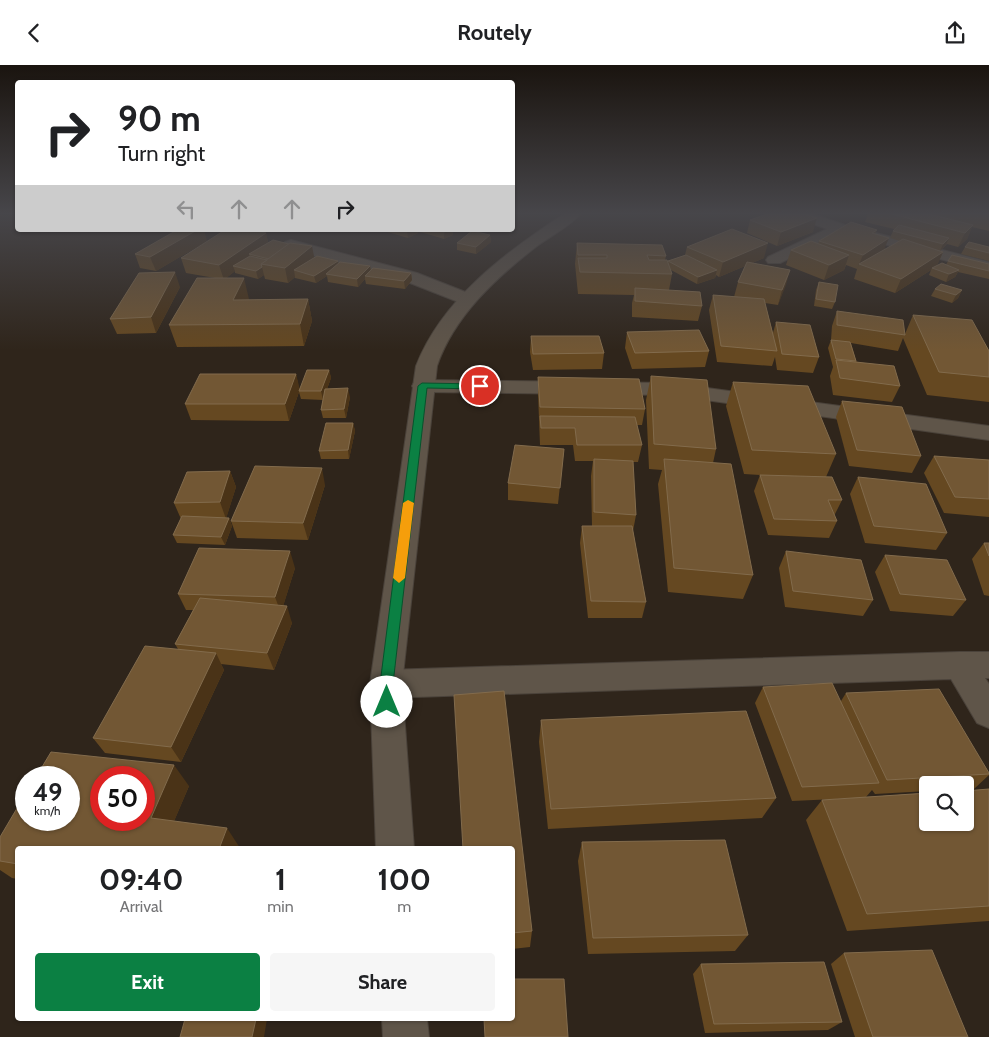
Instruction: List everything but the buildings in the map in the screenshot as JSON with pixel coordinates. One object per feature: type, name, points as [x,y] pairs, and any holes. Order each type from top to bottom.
[{"type":"street","points":[[345,259],[411,277],[467,299]]},
{"type":"street","points":[[395,846],[386,684],[422,386],[428,361],[458,311],[467,299],[509,259]]},
{"type":"street","points":[[959,259],[989,267]]},
{"type":"street","points":[[422,386],[670,389],[989,433]]},
{"type":"street","points":[[386,684],[974,665],[989,713]]},
{"type":"street","points":[[405,1021],[406,1037]]},
{"type":"slow traffic","points":[[399,578],[408,503]]},
{"type":"route","points":[[387,702],[386,684],[422,386],[480,386]]}]
